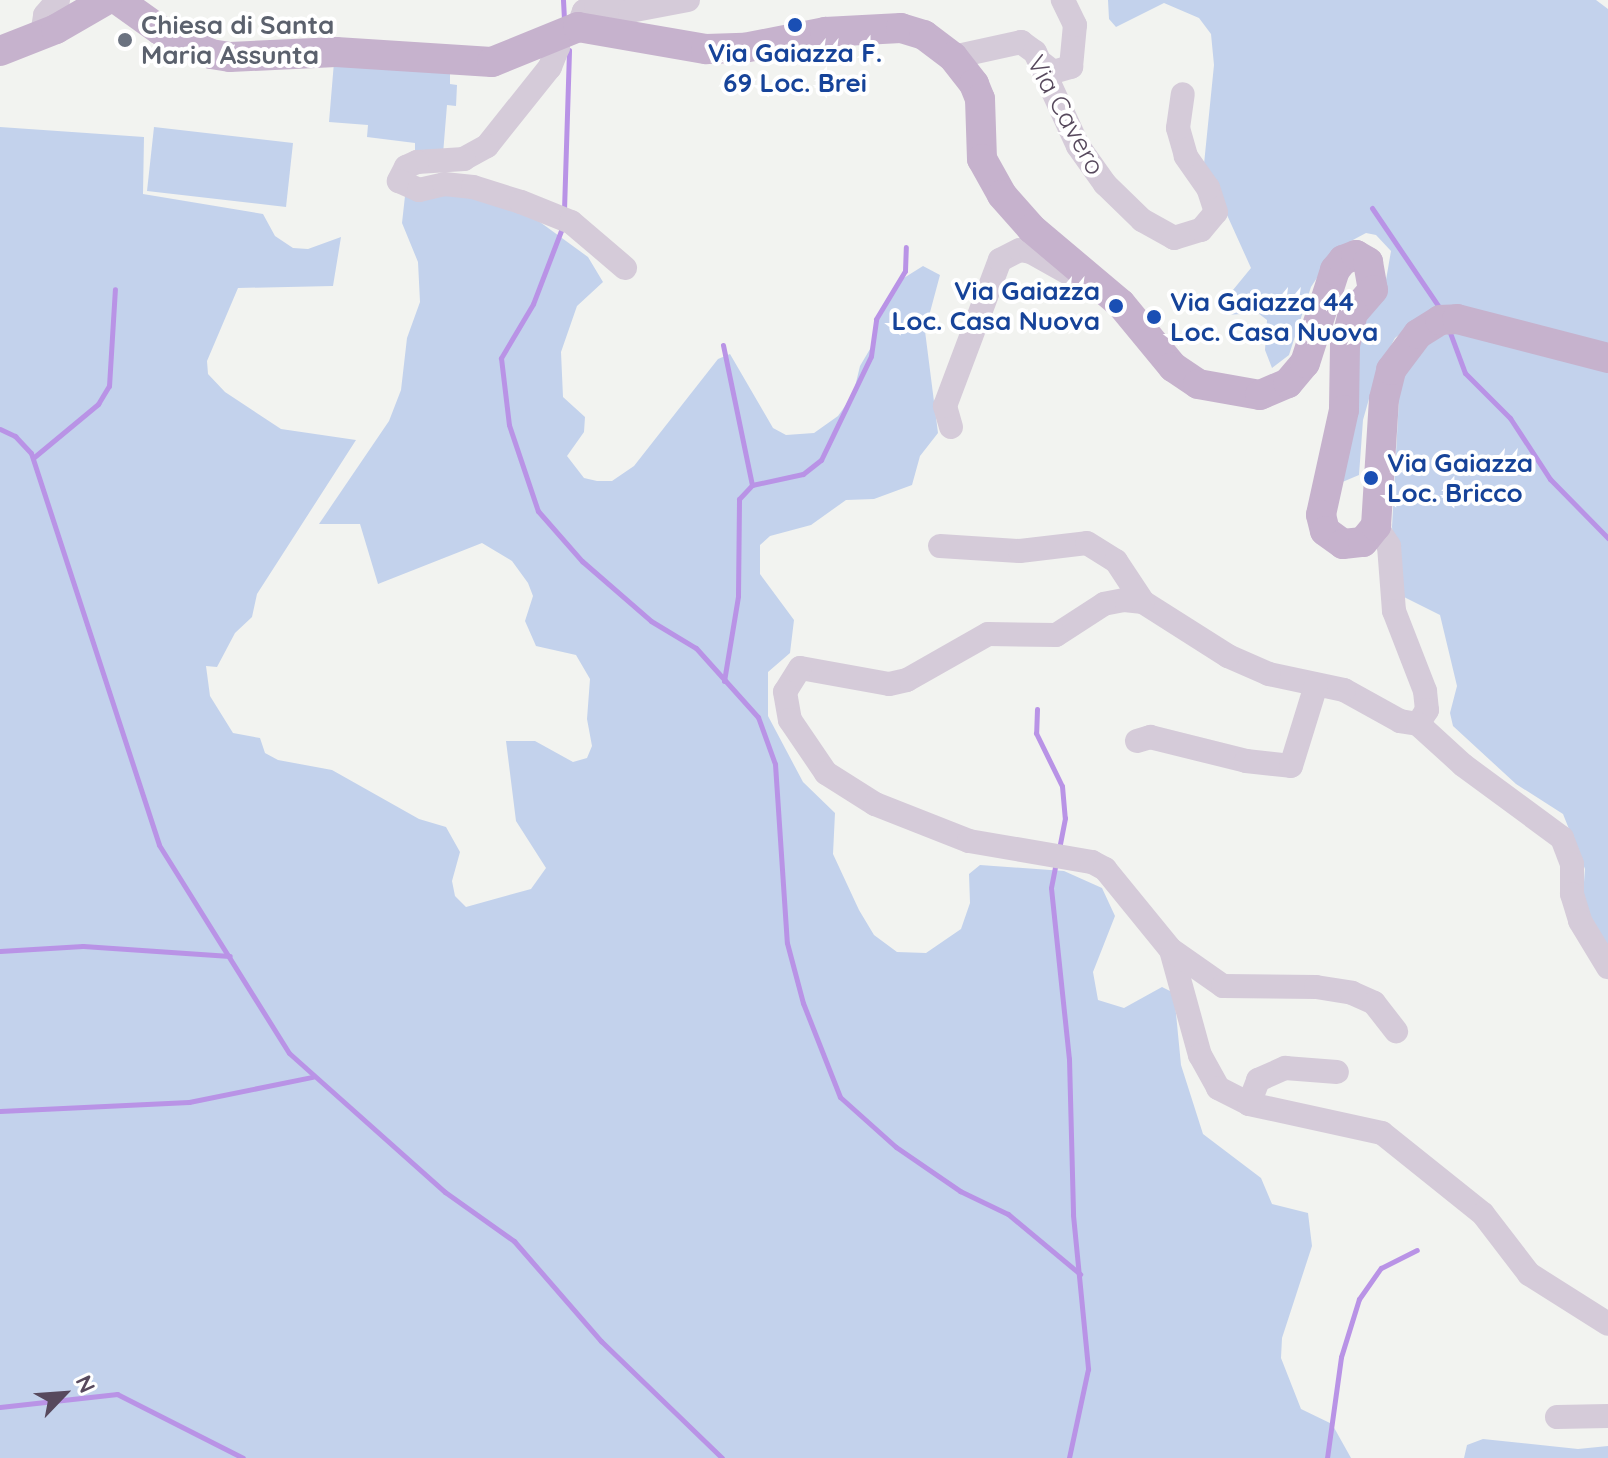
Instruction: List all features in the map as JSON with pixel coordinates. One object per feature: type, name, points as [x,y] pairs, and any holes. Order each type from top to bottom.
[{"type":"main road","points":[[0,51],[42,35],[106,0]]},
{"type":"main road","points":[[118,0],[160,30],[211,54],[230,57],[336,52],[492,62],[566,31],[706,49],[744,48],[825,32],[901,28],[924,35],[953,57],[980,99],[987,172],[1032,229],[1099,283],[1184,376],[1237,395],[1260,395],[1288,383],[1305,363],[1324,296],[1343,260],[1356,255],[1368,262],[1373,290],[1353,313],[1345,345],[1344,410],[1321,515],[1330,536],[1349,546],[1363,542],[1376,526],[1384,399],[1391,370],[1418,334],[1440,320],[1457,319],[1608,358]]},
{"type":"street","points":[[42,35],[45,15],[58,0]]},
{"type":"street","points":[[625,268],[571,222],[521,202],[473,187],[444,184],[419,190],[399,181],[406,167],[417,162],[464,159],[487,146],[550,67],[566,31],[584,11],[596,7],[630,11],[688,0]]},
{"type":"street","points":[[1043,64],[1053,72],[1071,67],[1075,25],[1063,0]]},
{"type":"street","name":"Via Cavero","points":[[953,57],[1021,42],[1043,64],[1078,146],[1105,184],[1142,220],[1174,238],[1201,230],[1216,212],[1208,188],[1186,156],[1178,128],[1183,94]]},
{"type":"street","points":[[951,427],[945,406],[1000,260],[1020,250],[1031,252],[1078,279],[1099,283]]},
{"type":"street","points":[[1376,526],[1389,546],[1394,611],[1425,691],[1427,710],[1418,724]]},
{"type":"street","points":[[940,546],[1020,551],[1087,543],[1116,561],[1143,602],[1228,656],[1285,680],[1344,690],[1400,721],[1418,724],[1463,765],[1562,838],[1572,864],[1572,894],[1580,921],[1608,967]]},
{"type":"street","points":[[1143,602],[1114,600],[1056,635],[988,634],[907,680],[889,684],[800,668],[785,692],[801,741],[826,773],[853,794],[969,841],[1092,862],[1150,918],[1171,950],[1207,1074],[1229,1095],[1249,1104],[1382,1133],[1483,1214],[1529,1274],[1608,1324]]},
{"type":"street","points":[[1137,741],[1150,737],[1246,761],[1291,766],[1316,685]]},
{"type":"street","points":[[1171,950],[1223,986],[1316,987],[1352,993],[1374,1003],[1396,1031]]},
{"type":"street","points":[[1249,1104],[1258,1080],[1285,1068],[1337,1072]]},
{"type":"street","points":[[1270,1074],[1280,1081],[1279,1110]]},
{"type":"street","points":[[1557,1417],[1608,1416]]},
{"type":"shaded area","points":[[1108,0],[1596,0],[1608,9],[1608,350],[1432,309],[1395,338],[1376,374],[1363,420],[1359,475],[1340,483],[1359,336],[1386,280],[1391,251],[1376,235],[1366,233],[1336,249],[1311,287],[1289,355],[1272,368],[1265,350],[1267,320],[1258,313],[1225,315],[1219,307],[1251,268],[1204,164],[1214,65],[1211,34],[1199,18],[1164,3],[1116,27],[1109,19]]},
{"type":"shaded area","points":[[334,62],[450,70],[450,84],[457,85],[456,106],[447,105],[443,154],[415,156],[415,143],[367,137],[368,125],[329,122]]},
{"type":"shaded area","points":[[0,127],[144,137],[143,194],[263,214],[275,236],[293,248],[308,249],[341,237],[333,286],[238,288],[207,361],[208,374],[225,392],[281,429],[356,440],[257,594],[252,617],[235,633],[217,667],[206,666],[210,696],[233,733],[260,738],[265,753],[278,760],[332,770],[419,819],[446,827],[460,852],[452,881],[455,896],[466,907],[531,889],[546,868],[516,821],[506,741],[535,741],[573,762],[587,758],[592,746],[587,719],[590,679],[576,655],[536,646],[525,621],[533,596],[528,583],[512,561],[482,543],[378,584],[360,524],[319,524],[389,421],[401,390],[407,338],[420,302],[418,262],[402,223],[405,196],[455,191],[533,217],[588,257],[603,282],[577,306],[561,352],[563,397],[585,417],[584,432],[567,456],[584,478],[597,481],[612,481],[634,466],[718,359],[730,354],[773,428],[786,435],[814,433],[838,416],[853,395],[860,366],[873,344],[877,317],[899,281],[923,266],[940,275],[925,331],[938,433],[920,456],[912,485],[874,499],[846,500],[811,525],[770,536],[760,545],[760,574],[794,620],[790,653],[768,672],[768,716],[803,782],[835,813],[833,854],[859,910],[874,935],[897,952],[926,953],[961,929],[970,903],[969,874],[980,865],[1064,871],[1102,888],[1115,916],[1093,972],[1098,1000],[1124,1008],[1162,987],[1174,993],[1181,1065],[1203,1134],[1261,1178],[1272,1204],[1308,1213],[1312,1246],[1282,1338],[1281,1358],[1301,1409],[1332,1424],[1351,1458],[0,1458]]},
{"type":"shaded area","points":[[154,127],[293,143],[286,207],[147,191]]},
{"type":"shaded area","points":[[1463,329],[1608,373],[1608,948],[1590,922],[1583,895],[1585,869],[1563,814],[1516,784],[1453,726],[1450,713],[1457,686],[1440,615],[1404,597],[1398,584],[1392,527],[1400,380],[1423,342]]},
{"type":"shaded area","points":[[1483,1439],[1578,1449],[1608,1446],[1608,1458],[1464,1458],[1467,1445]]},
{"type":"waterway","points":[[563,0],[564,22]]},
{"type":"waterway","points":[[564,210],[569,50]]},
{"type":"waterway","points":[[1372,208],[1441,310]]},
{"type":"waterway","points":[[562,228],[533,304],[501,358],[509,425],[538,511],[582,561],[651,621],[696,648],[758,717],[775,764],[787,943],[803,1003],[840,1097],[896,1147],[960,1191],[1008,1214],[1080,1274]]},
{"type":"waterway","points":[[724,681],[738,596],[739,499],[752,485],[803,474],[821,460],[871,356],[876,319],[905,271],[906,247]]},
{"type":"waterway","points":[[33,458],[98,404],[109,386],[115,289]]},
{"type":"waterway","points":[[1449,330],[1465,373],[1510,418],[1550,479],[1608,538]]},
{"type":"waterway","points":[[723,345],[752,485]]},
{"type":"waterway","points":[[0,429],[15,436],[31,453],[159,845],[289,1053],[445,1192],[514,1241],[601,1341],[722,1458]]},
{"type":"waterway","points":[[1037,709],[1036,733],[1062,786],[1065,818],[1059,849]]},
{"type":"waterway","points":[[1056,862],[1051,888],[1069,1059],[1073,1215],[1088,1369],[1069,1458]]},
{"type":"waterway","points":[[0,951],[83,946],[230,956]]},
{"type":"waterway","points":[[0,1111],[189,1102],[312,1077]]},
{"type":"waterway","points":[[1327,1458],[1341,1357],[1359,1299],[1381,1268],[1417,1250]]},
{"type":"waterway","points":[[0,1407],[117,1394],[243,1458]]},
{"type":"place","name":"Via Gaiazza F. 69 Loc. Brei","points":[[795,25]]},
{"type":"place","name":"Chiesa di Santa Maria Assunta","points":[[125,40]]},
{"type":"place","name":"Via Gaiazza Loc. Casa Nuova","points":[[1116,306]]},
{"type":"place","name":"Via Gaiazza 44 Loc. Casa Nuova","points":[[1154,317]]},
{"type":"place","name":"Via Gaiazza Loc. Bricco","points":[[1371,478]]}]
